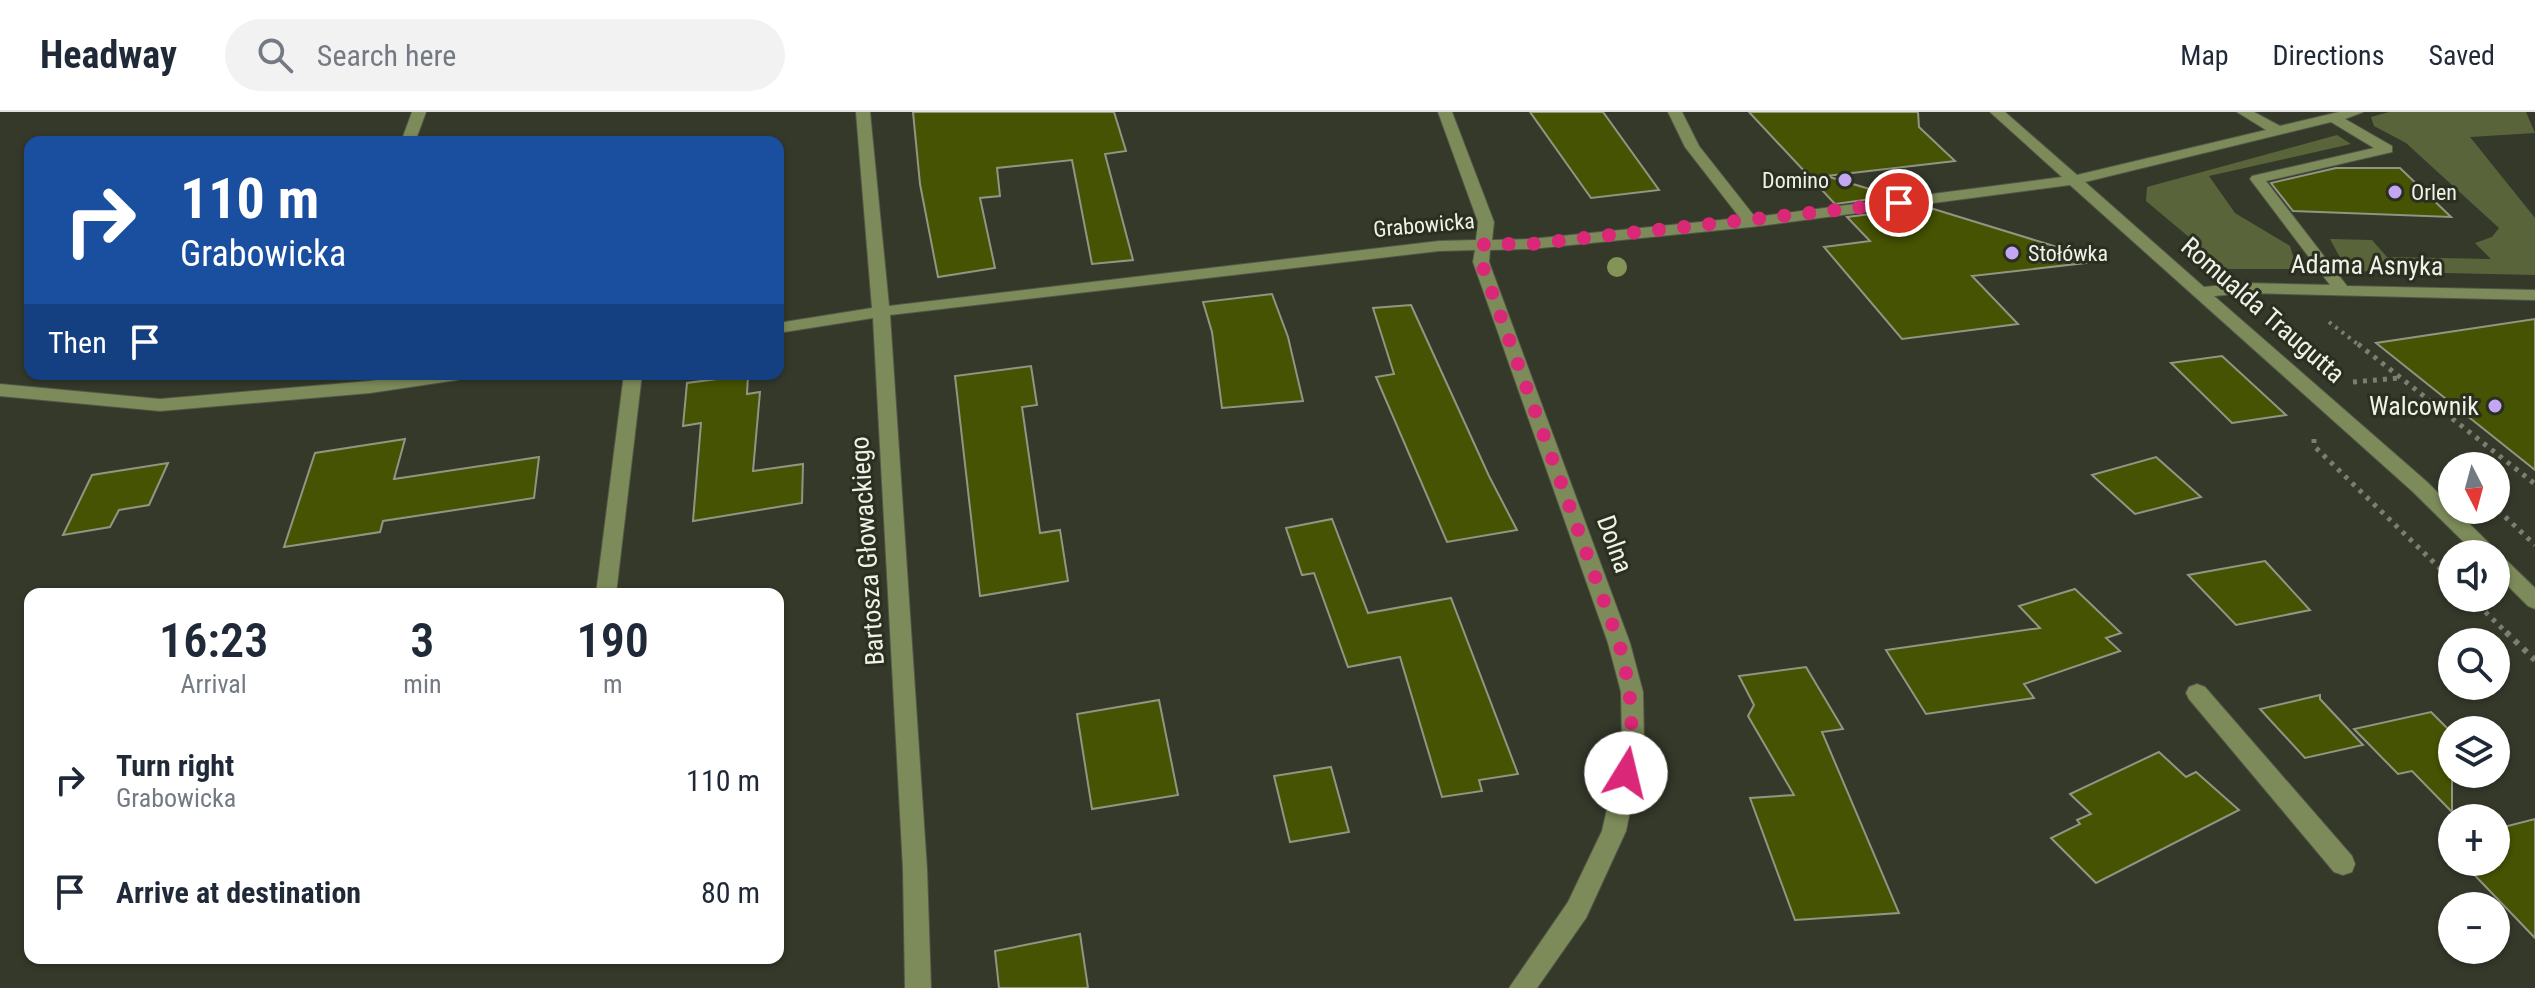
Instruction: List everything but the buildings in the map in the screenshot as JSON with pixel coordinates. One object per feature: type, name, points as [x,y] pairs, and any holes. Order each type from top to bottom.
[{"type":"street","points":[[410,136],[419,112]]},
{"type":"street","name":"Bartosza Głowackiego","points":[[863,112],[880,314],[915,869],[918,988]]},
{"type":"street","name":"Dolna","points":[[1445,112],[1486,222],[1481,262],[1619,643],[1632,692],[1633,743],[1614,831],[1577,910],[1522,988]]},
{"type":"street","points":[[1675,112],[1692,147],[1751,222]]},
{"type":"street","name":"Romualda Traugutta","points":[[1997,112],[2419,486],[2474,540]]},
{"type":"street","points":[[2244,112],[2279,131]]},
{"type":"street","name":"Grabowicka","points":[[784,327],[968,300],[1484,244],[1531,244],[1751,222],[2075,180],[2356,112]]},
{"type":"street","points":[[2334,118],[2387,149],[2257,179],[2343,291]]},
{"type":"street","name":"Adama Asnyka","points":[[2199,292],[2245,288],[2535,295]]},
{"type":"street","points":[[0,390],[160,405],[322,383],[367,380]]},
{"type":"street","points":[[607,588],[632,380]]},
{"type":"street","points":[[2510,576],[2535,601]]},
{"type":"street","points":[[2197,693],[2343,864]]},
{"type":"path","points":[[2342,333],[2535,484]]},
{"type":"path","points":[[2342,373],[2363,392]]},
{"type":"path","points":[[2352,382],[2400,378]]},
{"type":"path","points":[[2510,522],[2535,545]]},
{"type":"path","points":[[2485,612],[2535,660]]},
{"type":"green space","points":[[2389,112],[2526,112],[2535,133],[2470,137],[2535,218],[2535,275],[2354,271],[2344,265],[2330,239],[2372,240],[2387,257],[2491,259],[2475,243],[2492,237],[2499,228],[2406,143],[2374,126],[2371,117]]},
{"type":"green space","points":[[2337,135],[2351,144],[2209,176],[2235,213],[2290,246],[2297,269],[2227,269],[2146,201],[2147,187]]},
{"type":"place","name":"Domino","points":[[1845,180]]},
{"type":"place","name":"Orlen","points":[[2395,192]]},
{"type":"place","name":"Stołówka","points":[[2012,253]]},
{"type":"place","name":"Walcownik","points":[[2495,406]]},
{"type":"route","points":[[1626,773],[1633,743],[1632,692],[1619,643],[1481,262],[1484,244],[1531,244],[1751,222],[1899,203]]}]
